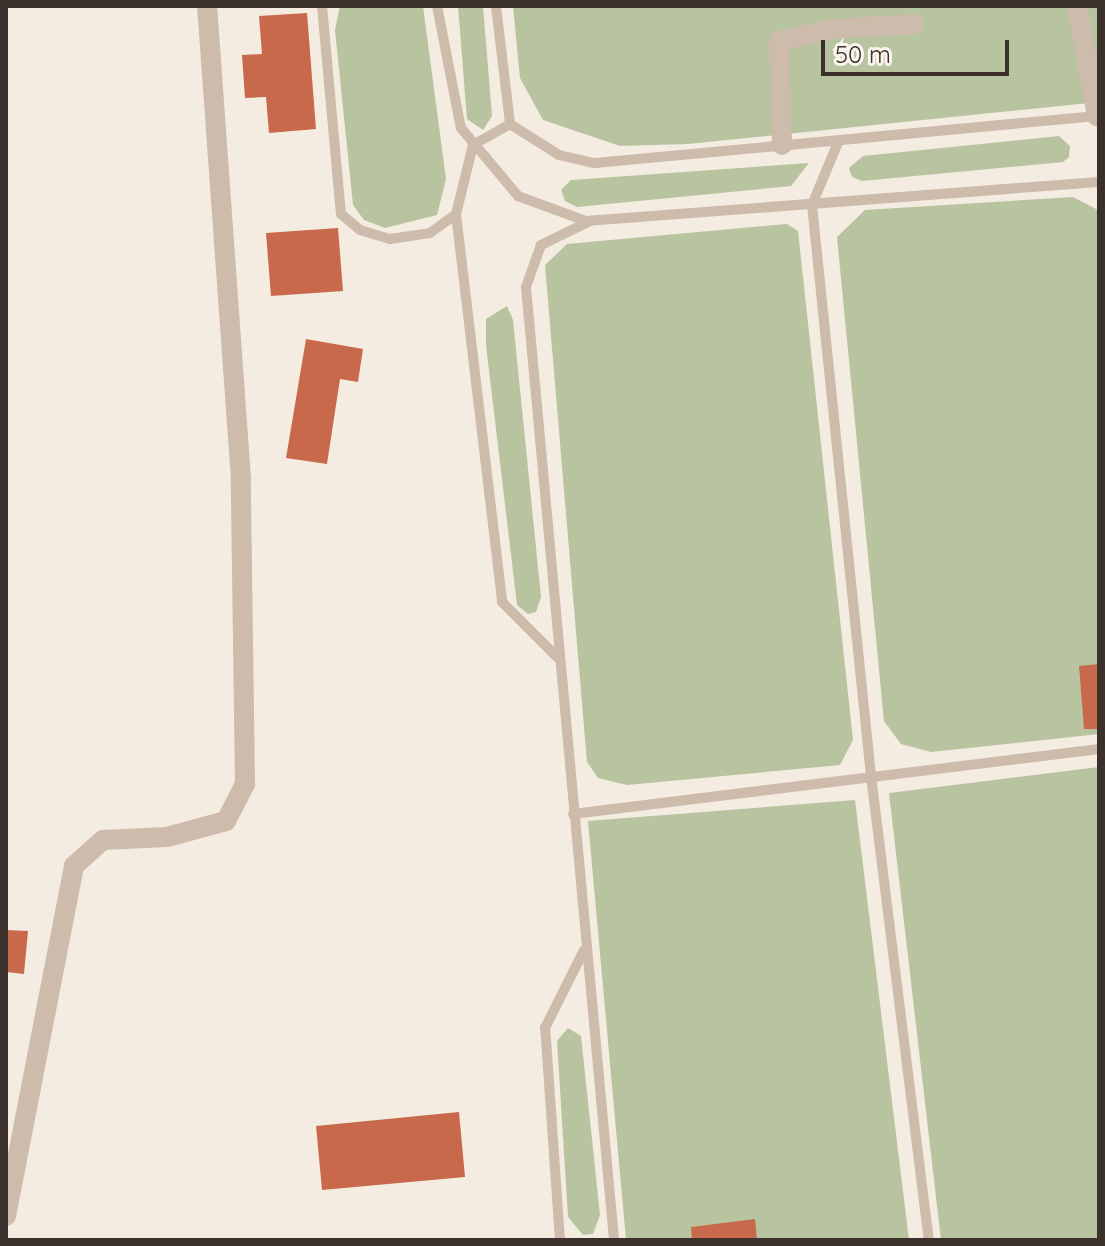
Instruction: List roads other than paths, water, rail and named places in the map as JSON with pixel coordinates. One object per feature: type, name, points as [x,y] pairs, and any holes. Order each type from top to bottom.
[{"type":"street","points":[[6,1216],[74,866],[103,840],[167,837],[226,821],[245,784],[241,479],[207,6]]},
{"type":"street","points":[[1077,6],[1098,119]]},
{"type":"street","points":[[782,145],[779,41],[834,29],[914,24]]},
{"type":"lane","points":[[322,6],[341,214],[360,230],[390,239],[430,233],[456,214]]},
{"type":"lane","points":[[437,6],[461,128],[473,145],[518,196],[590,221]]},
{"type":"lane","points":[[496,6],[510,124]]},
{"type":"lane","points":[[510,124],[559,155],[595,163],[1098,119]]},
{"type":"lane","points":[[510,124],[473,145],[456,214],[502,602],[557,657]]},
{"type":"lane","points":[[839,140],[812,205],[871,776],[929,1240]]},
{"type":"lane","points":[[614,1240],[557,657],[526,287],[541,245],[590,221],[1099,182]]},
{"type":"lane","points":[[573,814],[1099,749]]},
{"type":"lane","points":[[560,1240],[545,1028],[585,948]]}]
